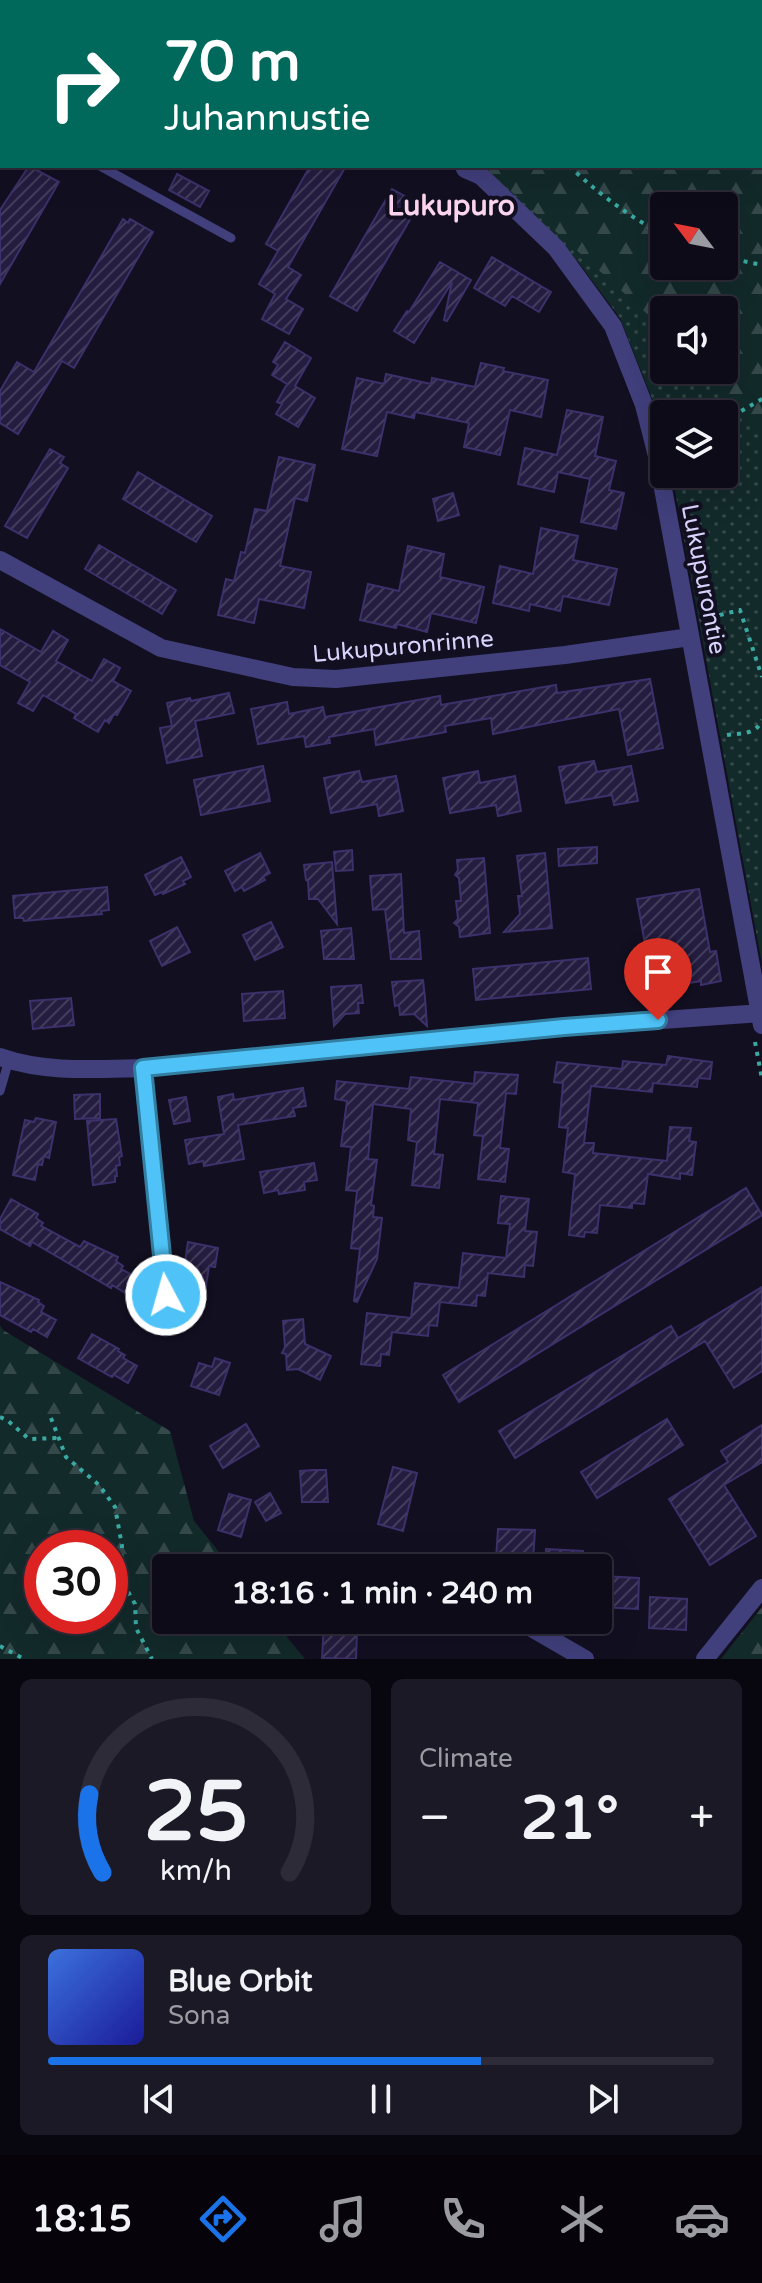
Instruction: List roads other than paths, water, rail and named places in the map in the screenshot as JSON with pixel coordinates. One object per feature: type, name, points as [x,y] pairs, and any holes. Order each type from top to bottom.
[{"type":"street","name":"Lukupurontie","points":[[465,169],[481,176],[556,248],[613,326],[644,405],[761,1017]]},
{"type":"street","name":"Lukupuronrinne","points":[[0,560],[161,648],[293,677],[336,679],[565,655],[690,637]]},
{"type":"street","points":[[4,1058],[86,1070],[143,1068],[564,1027],[761,1017]]},
{"type":"street","points":[[143,1068],[166,1295],[158,1315]]},
{"type":"street","points":[[705,1659],[762,1588]]},
{"type":"street","points":[[542,1634],[585,1659]]},
{"type":"lane","points":[[104,168],[231,238]]},
{"type":"lane","points":[[0,1091],[4,1058]]},
{"type":"district","name":"Lukupuro","points":[[451,205]]}]
